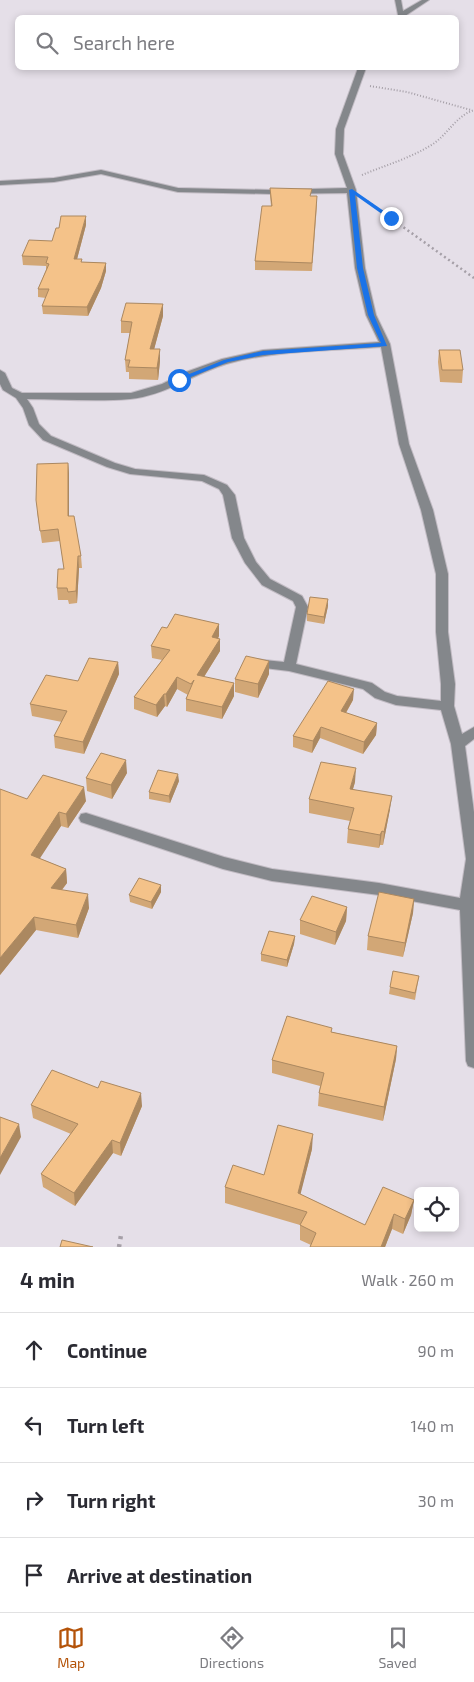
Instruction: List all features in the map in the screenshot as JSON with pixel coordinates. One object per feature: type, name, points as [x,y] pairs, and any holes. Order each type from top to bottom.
[{"type":"street","points":[[398,0],[399,15]]},
{"type":"street","points":[[401,15],[426,0]]},
{"type":"street","points":[[361,70],[340,129],[339,154],[351,185],[360,268],[371,315],[384,344],[404,444],[427,510],[442,574],[442,632],[448,684],[447,706],[458,744],[473,860],[467,905],[474,1061]]},
{"type":"street","points":[[0,183],[54,180],[76,174],[101,172],[178,190],[273,192],[351,185]]},
{"type":"street","points":[[0,373],[8,390],[20,396],[131,396],[166,386],[190,374],[226,361],[263,353],[384,344]]},
{"type":"street","points":[[20,396],[28,408],[34,425],[47,438],[111,465],[134,472],[204,478],[223,487],[229,495],[238,538],[251,563],[266,582],[298,599],[302,607],[289,667]]},
{"type":"street","points":[[252,663],[289,667],[367,686],[380,695],[396,700],[447,706]]},
{"type":"street","points":[[458,744],[474,732]]},
{"type":"street","points":[[458,744],[474,740]]},
{"type":"street","points":[[86,818],[223,863],[272,876],[379,889],[467,905]]},
{"type":"path","points":[[357,84],[408,92],[473,110]]},
{"type":"path","points":[[473,110],[461,117],[445,135],[430,146],[351,185],[474,278]]},
{"type":"path","points":[[119,1247],[121,1236]]},
{"type":"building","points":[[270,188],[312,189],[310,196],[317,196],[312,263],[255,261],[262,206],[272,206]]},
{"type":"building","points":[[61,216],[86,216],[74,259],[82,259],[81,262],[106,263],[101,279],[87,307],[42,306],[49,289],[38,289],[49,264],[46,263],[48,257],[22,256],[29,240],[52,241],[56,228],[59,228]]},
{"type":"building","points":[[126,303],[163,304],[150,349],[160,349],[157,368],[128,367],[130,360],[125,360],[132,322],[121,321]]},
{"type":"building","points":[[439,350],[460,350],[463,370],[442,370]]},
{"type":"building","points":[[68,463],[68,516],[74,516],[81,556],[78,556],[76,591],[68,592],[67,588],[57,588],[58,569],[64,569],[58,529],[40,531],[36,500],[37,464]]},
{"type":"building","points":[[310,597],[328,599],[324,617],[307,614]]},
{"type":"building","points":[[175,614],[219,624],[212,637],[220,639],[197,675],[234,683],[222,707],[186,699],[194,680],[191,684],[177,677],[156,705],[134,697],[170,650],[151,646],[162,627],[167,628]]},
{"type":"building","points":[[246,656],[269,661],[258,684],[235,679]]},
{"type":"building","points":[[89,658],[118,662],[83,742],[54,736],[67,711],[30,704],[46,675],[78,681]]},
{"type":"building","points":[[328,681],[354,689],[341,711],[377,723],[364,742],[321,727],[313,741],[293,736]]},
{"type":"building","points":[[101,753],[126,760],[111,785],[86,778]]},
{"type":"building","points":[[321,762],[356,768],[350,789],[392,796],[384,832],[382,831],[380,835],[348,829],[354,808],[309,799]]},
{"type":"building","points":[[158,770],[178,774],[169,796],[149,792]]},
{"type":"building","points":[[43,775],[84,787],[66,814],[59,812],[31,855],[66,869],[51,888],[88,894],[76,925],[34,917],[0,958],[0,789],[27,799]]},
{"type":"building","points":[[139,878],[161,885],[151,902],[129,895]]},
{"type":"building","points":[[379,892],[414,899],[405,943],[368,936]]},
{"type":"building","points":[[312,896],[347,907],[336,932],[300,920]]},
{"type":"building","points":[[269,931],[295,936],[287,960],[261,954]]},
{"type":"building","points":[[393,971],[419,976],[415,993],[390,987]]},
{"type":"building","points":[[287,1016],[332,1028],[331,1032],[397,1046],[384,1107],[319,1093],[324,1073],[272,1060]]},
{"type":"building","points":[[52,1070],[98,1088],[101,1081],[141,1093],[120,1143],[112,1140],[74,1193],[41,1174],[78,1124],[31,1105]]},
{"type":"building","points":[[0,1117],[19,1124],[0,1158]]},
{"type":"building","points":[[278,1125],[313,1134],[298,1193],[365,1225],[383,1187],[414,1200],[405,1219],[394,1214],[381,1247],[310,1247],[316,1233],[300,1225],[307,1212],[225,1187],[233,1165],[264,1175]]},
{"type":"building","points":[[62,1240],[93,1247],[60,1247]]},
{"type":"route","points":[[179,380],[226,361],[263,353],[384,344],[371,315],[360,268],[352,190],[391,218]]}]
